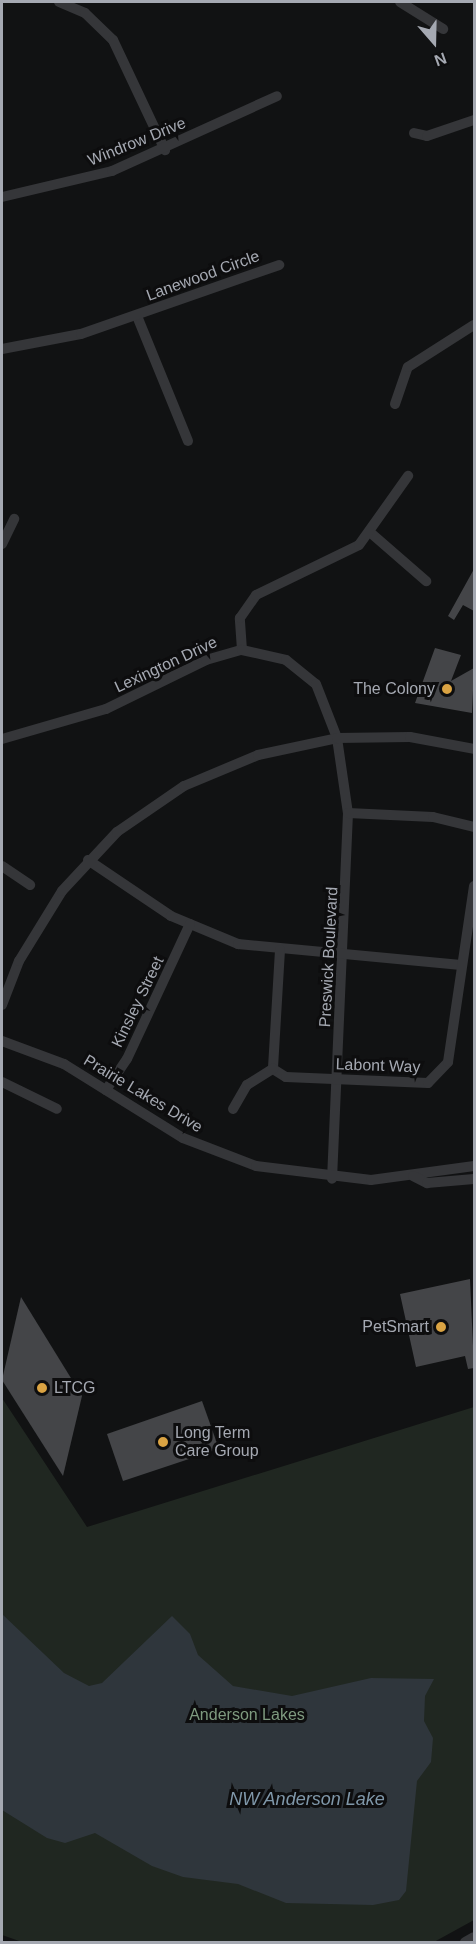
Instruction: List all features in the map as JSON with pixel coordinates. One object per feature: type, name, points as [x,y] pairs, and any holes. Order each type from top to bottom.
[{"type":"street","points":[[59,2],[85,13],[113,40],[165,150]]},
{"type":"street","points":[[400,2],[443,29]]},
{"type":"street","name":"Windrow Drive","points":[[2,197],[65,185],[165,150],[277,96]]},
{"type":"street","points":[[414,133],[436,134],[474,120]]},
{"type":"street","name":"Lanewood Circle","points":[[2,349],[81,334],[279,265]]},
{"type":"street","name":"Lanewood Circle","points":[[137,316],[188,441]]},
{"type":"street","points":[[395,404],[408,368],[474,325]]},
{"type":"street","points":[[242,650],[240,618],[256,595],[344,554],[372,534],[408,476]]},
{"type":"street","points":[[2,544],[14,519]]},
{"type":"street","points":[[372,534],[426,581]]},
{"type":"street","name":"Lexington Drive","points":[[2,739],[106,709],[206,660],[242,650],[264,652],[298,667],[325,699],[337,738]]},
{"type":"street","points":[[2,1005],[37,927],[88,860],[150,807],[203,777],[258,754],[337,738],[410,737],[474,749]]},
{"type":"street","name":"Preswick Boulevard","points":[[332,1179],[344,954],[348,813],[337,738]]},
{"type":"street","points":[[348,813],[433,817],[474,826]]},
{"type":"street","points":[[88,860],[116,884],[190,924],[238,944],[280,950],[461,965]]},
{"type":"street","points":[[2,866],[30,885]]},
{"type":"street","name":"Labont Way","points":[[273,1069],[286,1077],[419,1085],[437,1078],[448,1062],[474,886]]},
{"type":"street","name":"Kinsley Street","points":[[106,1090],[127,1059],[190,924]]},
{"type":"street","points":[[233,1109],[247,1085],[273,1069],[280,950]]},
{"type":"street","name":"Prairie Lakes Drive","points":[[2,1041],[64,1064],[219,1154],[332,1179],[413,1176],[474,1166]]},
{"type":"street","points":[[2,1082],[57,1109]]},
{"type":"street","name":"Prairie Lakes Drive","points":[[413,1176],[427,1183],[474,1179]]},
{"type":"street","points":[[465,1942],[474,1937]]},
{"type":"green space","name":"Anderson Lakes","points":[[2,1398],[87,1527],[474,1407],[474,1920],[434,1942],[22,1942],[2,1935]]},
{"type":"water","name":"NW Anderson Lake","points":[[2,1614],[64,1673],[89,1686],[102,1683],[172,1616],[190,1634],[198,1655],[233,1686],[292,1696],[371,1678],[434,1679],[425,1696],[424,1721],[433,1738],[431,1762],[417,1781],[406,1891],[399,1900],[373,1905],[286,1903],[238,1884],[183,1877],[152,1866],[95,1833],[65,1843],[47,1838],[2,1810]]},
{"type":"building","points":[[474,569],[474,611],[463,605],[454,620],[448,616]]},
{"type":"building","name":"The Colony","points":[[435,648],[461,655],[451,681],[474,668],[472,713],[415,703]]},
{"type":"building","name":"PetSmart","points":[[470,1279],[474,1368],[468,1369],[465,1356],[416,1367],[400,1294]]},
{"type":"building","name":"LTCG","points":[[21,1297],[82,1396],[63,1476],[2,1380]]},
{"type":"building","name":"Long Term Care Group","points":[[202,1401],[219,1449],[123,1481],[107,1434]]},
{"type":"place","name":"The Colony","points":[[447,689]]},
{"type":"place","name":"PetSmart","points":[[441,1327]]},
{"type":"place","name":"LTCG","points":[[42,1388]]},
{"type":"place","name":"Long Term Care Group","points":[[163,1442]]}]
